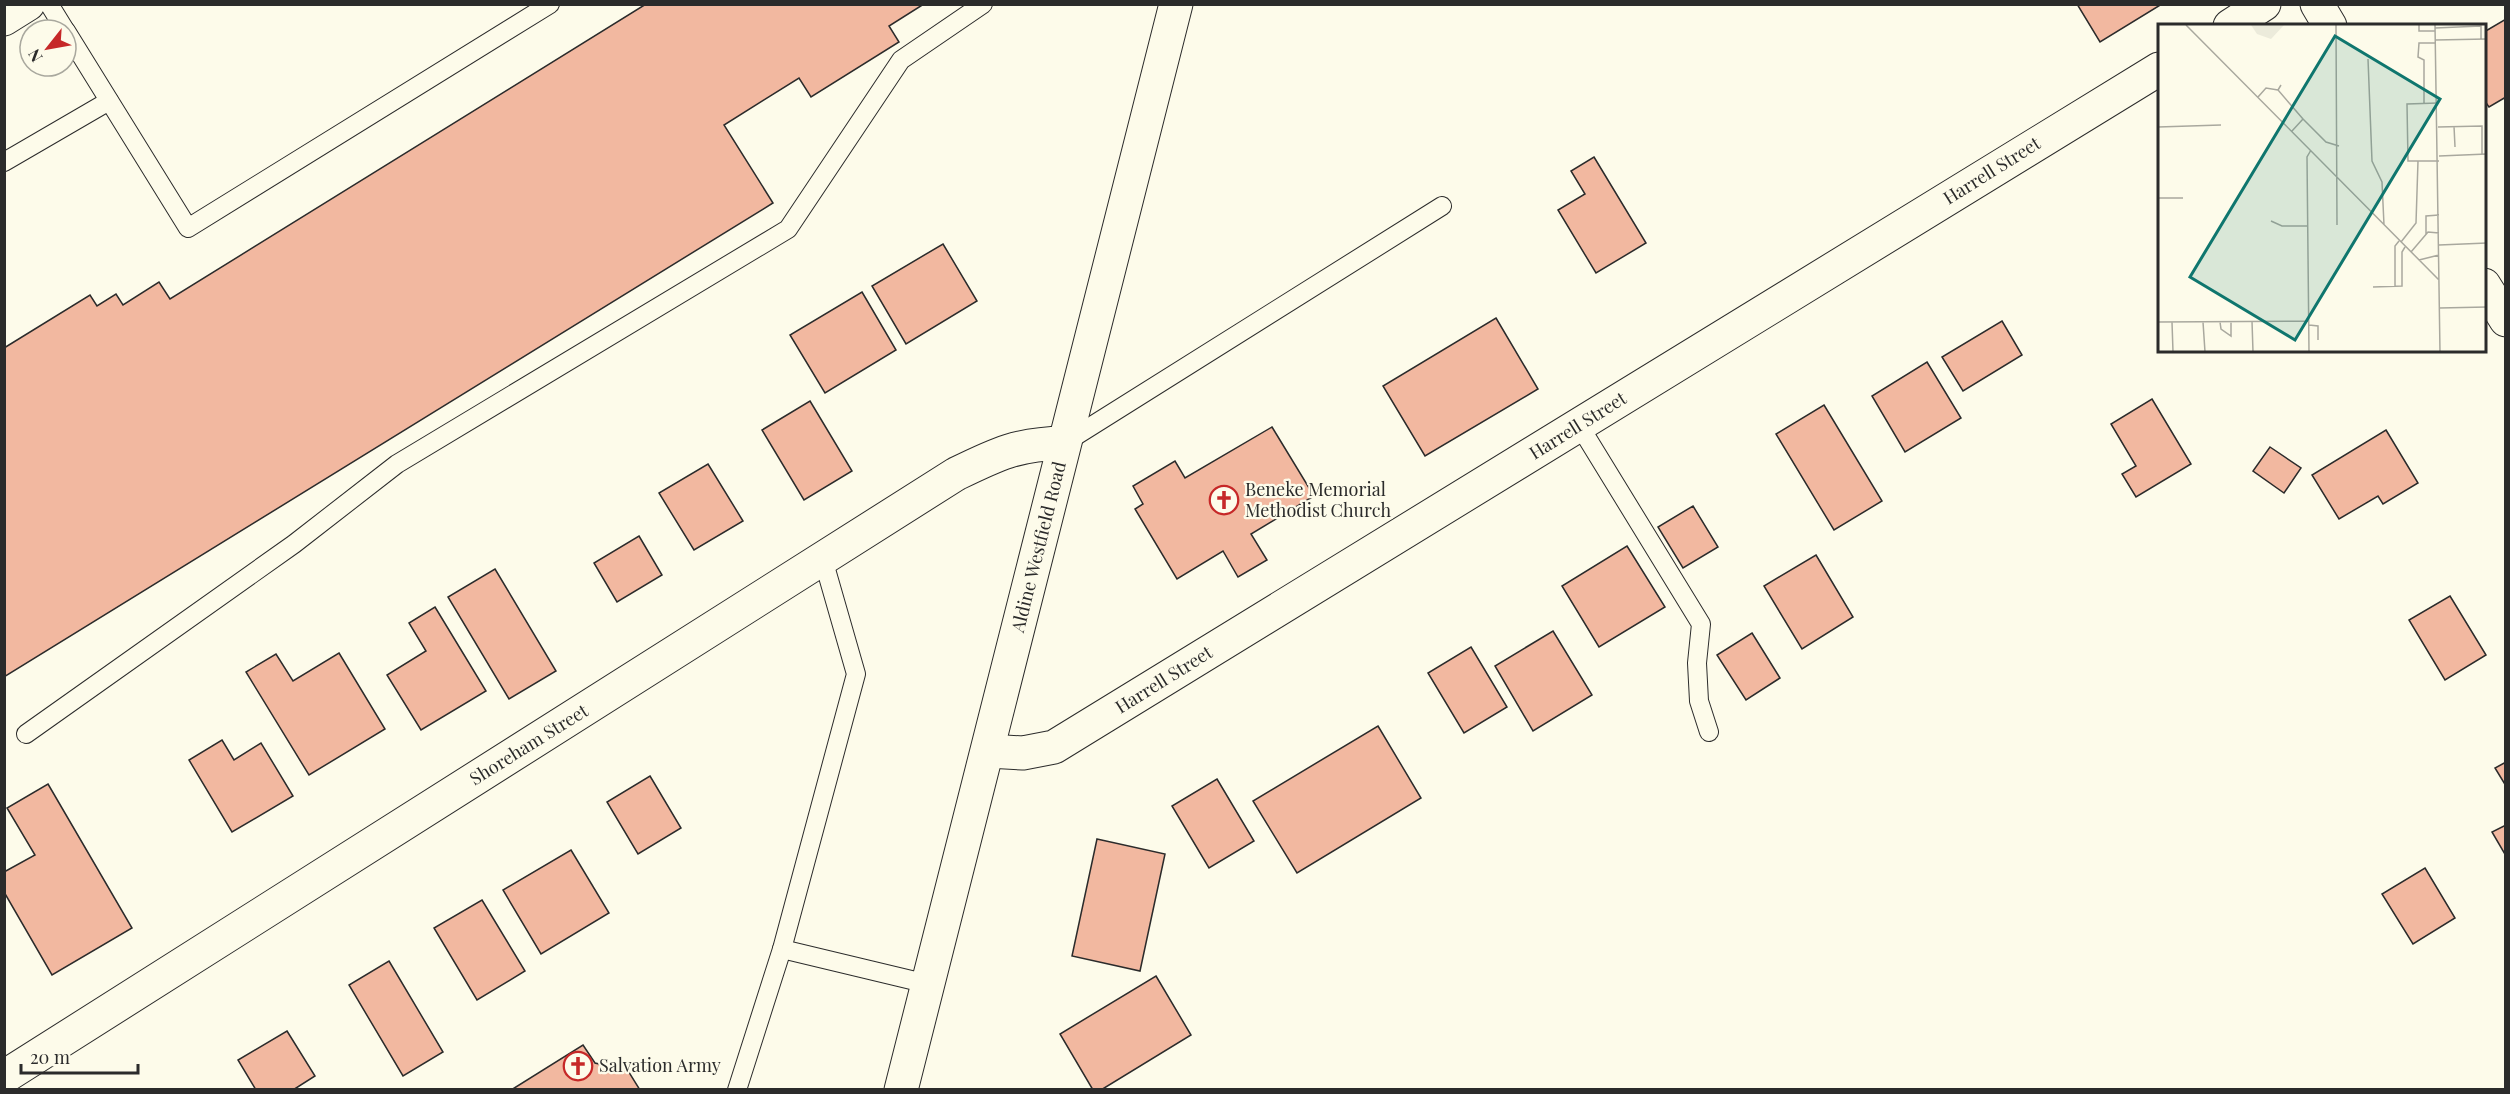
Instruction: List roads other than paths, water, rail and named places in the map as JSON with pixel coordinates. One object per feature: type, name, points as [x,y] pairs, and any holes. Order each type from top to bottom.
[{"type":"street","points":[[4,19],[28,4]]},
{"type":"street","name":"Aldine Westfield Road","points":[[902,1089],[1176,4]]},
{"type":"street","points":[[2233,24],[2264,4]]},
{"type":"street","points":[[2317,4],[2329,24]]},
{"type":"street","name":"Harrell Street","points":[[988,751],[1023,753],[1054,747],[2158,70]]},
{"type":"street","points":[[2486,288],[2505,320]]},
{"type":"street","name":"Shoreham Street","points":[[4,1077],[956,474],[996,455],[1034,444],[1064,443]]},
{"type":"lane","points":[[49,4],[58,18]]},
{"type":"lane","points":[[78,51],[188,228],[550,4]]},
{"type":"lane","points":[[26,734],[294,544],[397,464],[788,229],[901,60],[983,4]]},
{"type":"lane","points":[[4,162],[109,101]]},
{"type":"lane","points":[[1064,443],[1442,206]]},
{"type":"lane","points":[[1579,425],[1701,624],[1697,663],[1699,691],[1709,732]]},
{"type":"lane","points":[[737,1089],[782,949],[856,674],[823,559]]},
{"type":"lane","points":[[782,949],[928,984]]},
{"type":"place","name":"Beneke Memorial Methodist Church","points":[[1224,500]]},
{"type":"place","name":"Salvation Army","points":[[578,1066]]}]
